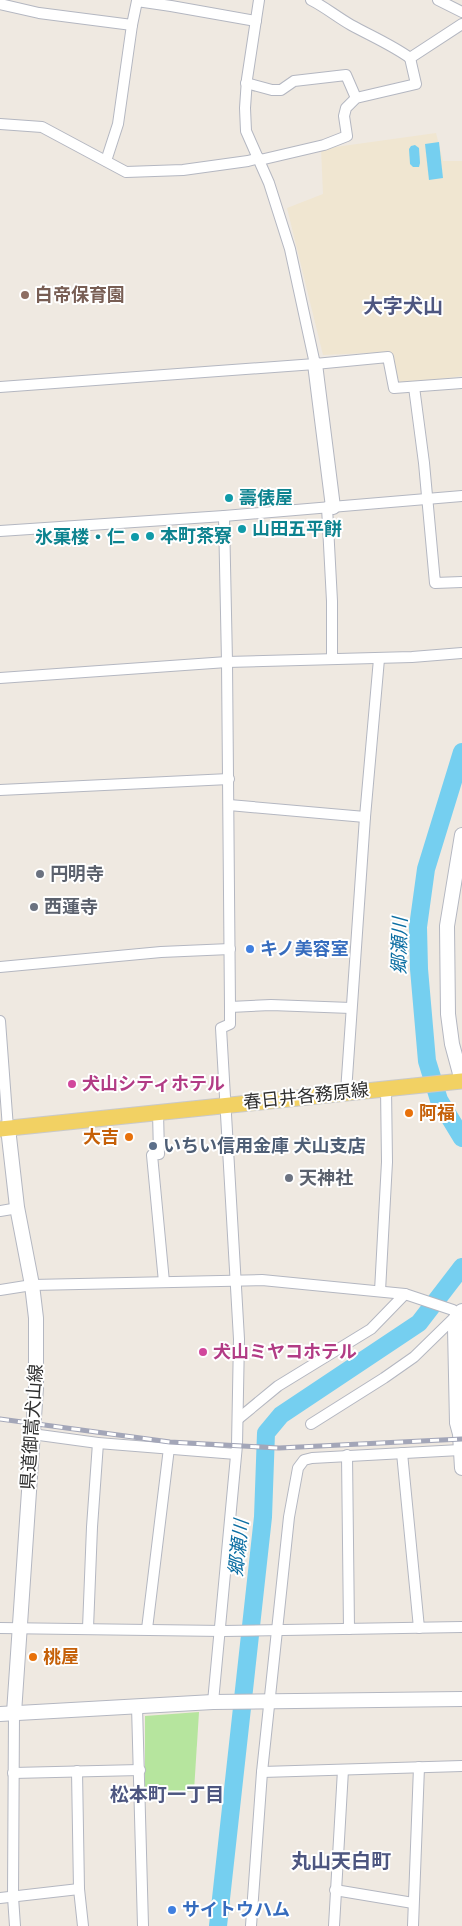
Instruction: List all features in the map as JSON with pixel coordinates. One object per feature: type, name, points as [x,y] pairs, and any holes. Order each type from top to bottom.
[{"type":"main road","name":"春日井各務原線","points":[[4,1128],[459,1081]]},
{"type":"street","points":[[259,0],[246,83],[246,131],[269,183],[290,249],[315,364],[330,507],[332,659]]},
{"type":"street","points":[[0,124],[42,126],[126,172],[183,170],[248,161],[324,145],[347,136],[344,116],[346,108],[356,98],[416,84],[410,58],[398,49],[350,24],[311,0]]},
{"type":"street","points":[[438,0],[462,12]]},
{"type":"street","points":[[106,161],[118,124],[137,1],[256,21]]},
{"type":"street","points":[[0,4],[39,13],[132,25]]},
{"type":"street","points":[[410,58],[462,24]]},
{"type":"street","points":[[246,83],[272,90],[281,90],[294,81],[346,75],[356,98]]},
{"type":"street","points":[[0,387],[388,357],[394,388],[462,383]]},
{"type":"street","points":[[414,387],[428,499],[435,583],[462,582]]},
{"type":"street","points":[[0,531],[224,516],[462,496]]},
{"type":"street","points":[[213,1702],[236,1454],[239,1339],[221,1028],[230,1024],[229,779],[224,516]]},
{"type":"street","points":[[0,678],[227,662],[379,658],[462,653]]},
{"type":"street","points":[[346,1092],[365,817],[379,658]]},
{"type":"street","points":[[0,790],[229,779]]},
{"type":"street","points":[[229,805],[365,817]]},
{"type":"street","points":[[459,1081],[448,1014],[447,926],[462,835]]},
{"type":"street","points":[[0,967],[161,952],[230,949]]},
{"type":"street","points":[[230,1007],[279,1005],[351,1008]]},
{"type":"street","points":[[0,1021],[4,1128]]},
{"type":"street","points":[[380,1291],[387,1162],[386,1088]]},
{"type":"street","points":[[158,1112],[159,1154],[152,1155],[164,1282]]},
{"type":"street","name":"県道御嵩犬山線","points":[[4,1128],[32,1285],[36,1318],[36,1388],[20,1627],[7,1713]]},
{"type":"street","points":[[0,1211],[18,1208]]},
{"type":"street","points":[[0,1290],[32,1285],[262,1280],[405,1294],[456,1311]]},
{"type":"street","points":[[238,1419],[278,1386],[371,1329],[385,1317],[405,1294]]},
{"type":"street","points":[[312,1424],[414,1357],[456,1311]]},
{"type":"street","points":[[456,1311],[457,1422],[460,1434],[462,1468]]},
{"type":"street","points":[[32,1434],[98,1443],[236,1454]]},
{"type":"street","points":[[88,1628],[98,1443]]},
{"type":"street","points":[[147,1629],[169,1448]]},
{"type":"street","points":[[251,1926],[275,1630],[289,1517],[298,1468],[304,1460],[312,1458],[460,1450]]},
{"type":"street","points":[[402,1453],[419,1628]]},
{"type":"street","points":[[347,1455],[349,1629]]},
{"type":"street","points":[[0,1628],[221,1631],[462,1627]]},
{"type":"street","points":[[15,1926],[13,1773],[7,1713],[270,1700],[462,1699]]},
{"type":"street","points":[[137,1706],[143,1926]]},
{"type":"street","points":[[262,1772],[462,1766]]},
{"type":"street","points":[[413,1926],[418,1767]]},
{"type":"street","points":[[13,1773],[140,1770]]},
{"type":"street","points":[[334,1926],[343,1770]]},
{"type":"street","points":[[77,1771],[78,1889],[83,1926]]},
{"type":"street","points":[[0,1898],[78,1889]]},
{"type":"street","points":[[335,1890],[413,1903]]},
{"type":"shaded area","points":[[436,133],[443,161],[462,161],[462,376],[400,384],[390,352],[323,355],[287,208],[323,194],[321,149]]},
{"type":"green space","points":[[199,1712],[194,1791],[145,1794],[145,1716]]},
{"type":"water","points":[[439,142],[443,178],[429,180],[425,144]]},
{"type":"water","points":[[415,145],[419,148],[419,167],[413,167],[410,164],[409,149]]},
{"type":"waterway","name":"郷瀬川","points":[[462,752],[426,869],[418,927],[419,969],[427,1061],[439,1100],[462,1138]]},
{"type":"waterway","name":"郷瀬川","points":[[218,1926],[263,1517],[266,1433],[281,1415],[419,1323],[462,1267]]},
{"type":"railway","points":[[0,1419],[170,1442],[279,1448],[462,1439]]},
{"type":"place","name":"白帝保育園","points":[[25,295]]},
{"type":"place","name":"壽俵屋","points":[[229,498]]},
{"type":"place","name":"山田五平餅","points":[[242,529]]},
{"type":"place","name":"本町茶寮","points":[[150,536]]},
{"type":"place","name":"氷菓楼・仁","points":[[135,537]]},
{"type":"place","name":"円明寺","points":[[40,874]]},
{"type":"place","name":"西蓮寺","points":[[34,907]]},
{"type":"place","name":"キノ美容室","points":[[250,949]]},
{"type":"place","name":"犬山シティホテル","points":[[72,1084]]},
{"type":"place","name":"阿福","points":[[409,1113]]},
{"type":"place","name":"大吉","points":[[129,1137]]},
{"type":"place","name":"いちい信用金庫 犬山支店","points":[[153,1146]]},
{"type":"place","name":"天神社","points":[[289,1178]]},
{"type":"place","name":"犬山ミヤコホテル","points":[[203,1352]]},
{"type":"place","name":"桃屋","points":[[33,1657]]},
{"type":"place","name":"サイトウハム","points":[[172,1910]]},
{"type":"district","name":"大字犬山","points":[[403,306]]},
{"type":"district","name":"松本町一丁目","points":[[167,1794]]},
{"type":"district","name":"丸山天白町","points":[[341,1861]]}]
